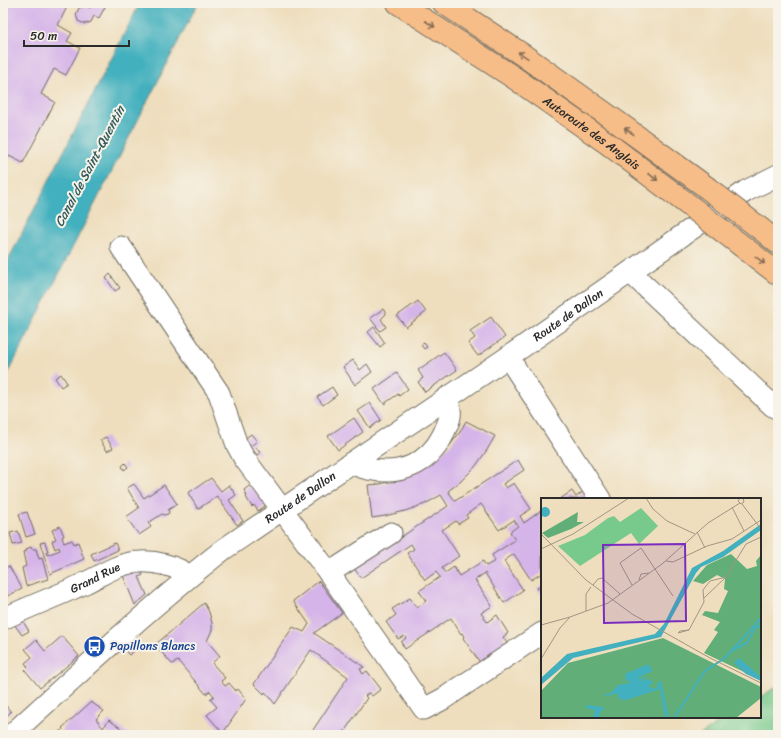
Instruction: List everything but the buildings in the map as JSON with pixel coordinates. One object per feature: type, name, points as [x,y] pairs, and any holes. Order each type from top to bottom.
[{"type":"highway","name":"Autoroute des Anglais","points":[[398,3],[513,78],[607,143],[778,274]]},
{"type":"highway","name":"Autoroute des Anglais","points":[[444,3],[523,55],[620,124],[770,236]]},
{"type":"street","name":"Route de Dallon","points":[[10,735],[137,620],[189,576],[224,549],[508,356],[746,191],[778,175]]},
{"type":"street","points":[[121,247],[219,393],[237,445],[256,475],[283,509],[329,573],[424,709],[443,699],[541,634]]},
{"type":"street","points":[[630,272],[724,361],[778,409]]},
{"type":"street","points":[[508,356],[599,498]]},
{"type":"street","points":[[351,463],[368,469],[391,471],[410,467],[428,456],[440,441],[448,424],[451,411],[448,397]]},
{"type":"street","points":[[329,573],[391,533]]},
{"type":"street","name":"Grand Rue","points":[[3,619],[85,583],[121,565],[139,562],[161,564],[184,571],[189,576]]},
{"type":"green space","points":[[778,686],[778,735],[700,735],[726,718],[761,718],[761,696]]},
{"type":"water","name":"Canal de Saint-Quentin","points":[[140,3],[198,3],[3,383],[3,270]]},
{"type":"place","name":"Papillons Blancs","points":[[94,646]]}]
